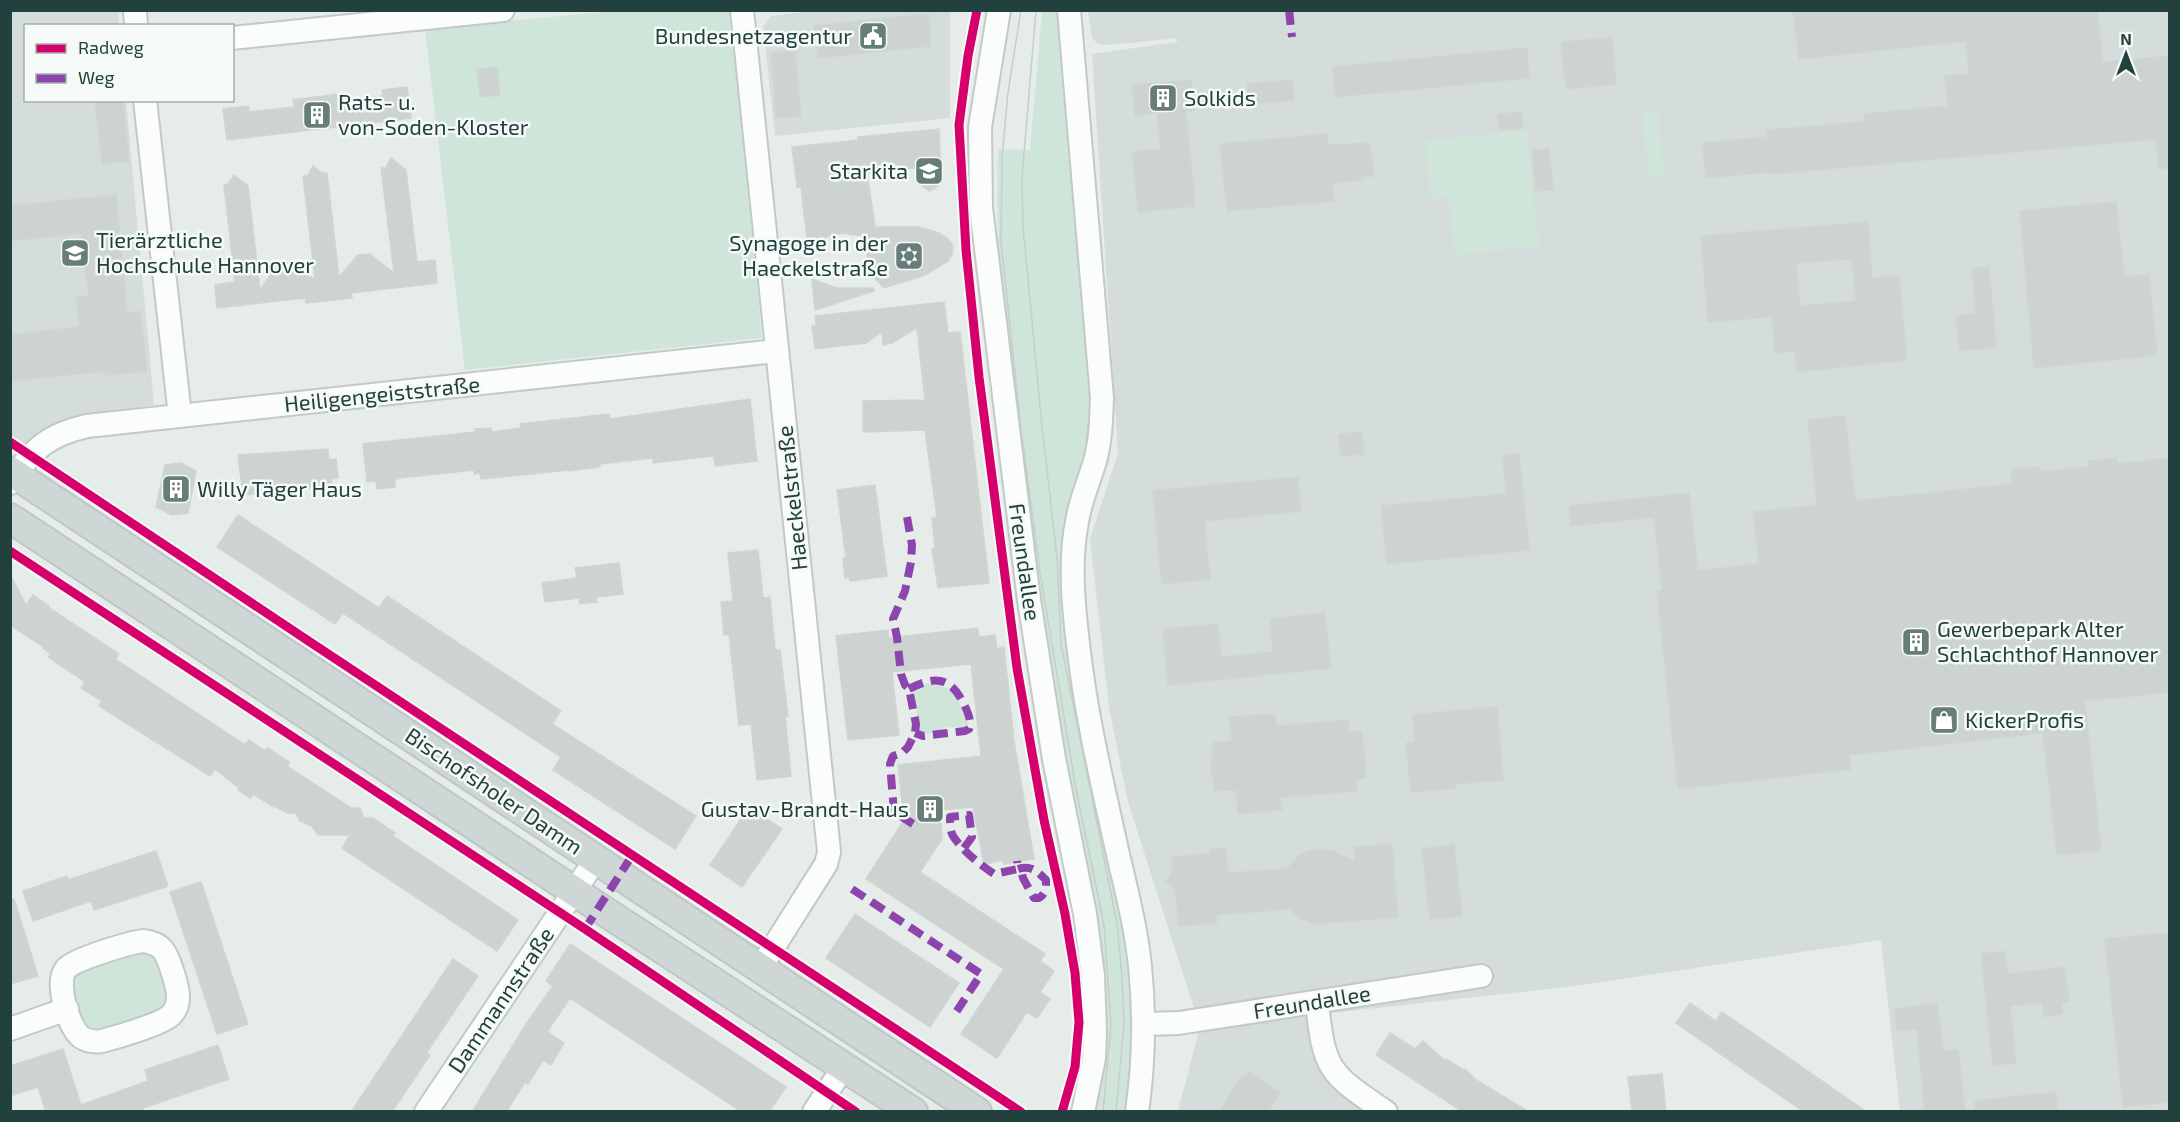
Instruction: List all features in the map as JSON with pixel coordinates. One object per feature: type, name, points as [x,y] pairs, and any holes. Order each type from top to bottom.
[{"type":"main road","name":"Bischofsholer Damm","points":[[12,476],[977,1112]]},
{"type":"main road","name":"Bischofsholer Damm","points":[[10,519],[913,1112]]},
{"type":"street","points":[[234,38],[503,10]]},
{"type":"street","name":"Haeckelstraße","points":[[742,10],[829,852],[826,864],[761,968]]},
{"type":"street","name":"Freundallee","points":[[999,10],[980,127],[981,208],[1029,600],[1054,759],[1084,914],[1093,976],[1094,1058],[1083,1112]]},
{"type":"street","name":"Freundallee","points":[[1069,10],[1102,398],[1101,432],[1077,521],[1073,552],[1074,584],[1081,667],[1096,755],[1133,920],[1140,968],[1143,1024],[1137,1112]]},
{"type":"street","points":[[145,102],[180,416]]},
{"type":"street","name":"Heiligengeiststraße","points":[[12,476],[41,445],[62,432],[87,426],[776,351]]},
{"type":"street","name":"Dammannstraße","points":[[426,1112],[596,859]]},
{"type":"street","points":[[143,941],[150,942],[163,950],[178,998],[174,1012],[169,1017],[96,1042],[81,1038],[76,1032],[67,1009],[60,984],[64,970],[70,965],[143,941]]},
{"type":"street","name":"Freundallee","points":[[1143,1024],[1179,1023],[1481,976]]},
{"type":"street","points":[[1317,1002],[1325,1057],[1333,1070],[1346,1084],[1386,1112]]},
{"type":"street","points":[[10,1029],[67,1009]]},
{"type":"street","points":[[814,1112],[843,1068]]},
{"type":"shaded area","name":"Tierärztliche Hochschule Hannover","points":[[11,11],[118,11],[119,24],[24,24],[24,102],[126,102],[154,405],[79,415],[54,424],[21,445],[11,438]]},
{"type":"shaded area","points":[[812,11],[950,11],[950,118],[775,136],[763,26],[771,16]]},
{"type":"shaded area","points":[[1088,11],[2169,11],[2169,1111],[1900,1111],[1881,940],[1568,987],[1330,1013],[1333,1056],[1369,1111],[1178,1111],[1200,1027],[1128,802],[1109,707],[1090,539],[1118,453],[1092,54],[1177,42],[1177,38],[1110,45],[1098,44],[1092,38]]},
{"type":"green space","points":[[614,11],[732,11],[762,338],[465,370],[425,29]]},
{"type":"green space","points":[[1042,11],[1061,11],[1092,406],[1085,453],[1062,541],[1064,570],[1127,936],[1134,1030],[1128,1111],[1093,1111],[1105,1013],[1102,950],[1096,904],[1057,714],[1032,539],[999,265],[998,149],[1030,150]]},
{"type":"green space","points":[[1657,110],[1664,176],[1649,178],[1642,111]]},
{"type":"green space","points":[[1526,130],[1539,246],[1455,255],[1448,197],[1431,199],[1425,141]]},
{"type":"green space","points":[[925,684],[943,686],[954,694],[968,723],[965,728],[949,727],[928,734],[918,730],[913,691],[916,687]]},
{"type":"green space","points":[[135,947],[159,953],[169,1009],[104,1036],[85,1033],[66,979]]},
{"type":"building","points":[[1793,10],[2097,10],[2103,62],[2169,56],[2169,168],[2159,169],[2156,139],[1706,178],[1703,143],[1767,137],[1766,130],[1864,122],[1864,114],[1948,106],[1945,76],[1969,74],[1966,41],[1799,59]]},
{"type":"building","name":"Bundesnetzagentur","points":[[928,14],[931,46],[818,58],[814,26]]},
{"type":"building","points":[[1612,38],[1616,84],[1566,89],[1561,42]]},
{"type":"building","points":[[1527,48],[1529,78],[1336,97],[1333,67]]},
{"type":"building","points":[[795,51],[801,116],[776,118],[771,53]]},
{"type":"building","points":[[497,67],[500,95],[480,97],[477,69]]},
{"type":"building","points":[[1191,80],[1194,110],[1186,111],[1195,206],[1138,212],[1132,152],[1161,149],[1157,112],[1135,116],[1132,85]]},
{"type":"building","points":[[1292,80],[1294,100],[1249,104],[1247,84]]},
{"type":"building","name":"Rats- u. von-Soden-Kloster","points":[[407,87],[411,118],[227,140],[223,109],[248,106],[249,112],[294,107],[293,100],[339,94],[340,101],[383,96],[382,90]]},
{"type":"building","points":[[95,102],[123,102],[129,161],[102,164]]},
{"type":"building","points":[[1522,112],[1523,128],[1499,130],[1498,114]]},
{"type":"building","points":[[939,129],[941,174],[938,185],[934,189],[929,191],[922,186],[915,168],[867,173],[875,227],[919,227],[939,233],[953,246],[948,261],[925,275],[884,288],[872,275],[867,260],[868,237],[842,233],[828,236],[808,248],[801,187],[797,187],[792,147],[858,140],[858,137]]},
{"type":"building","points":[[1327,134],[1328,145],[1369,143],[1374,176],[1361,177],[1362,180],[1332,183],[1334,201],[1227,211],[1220,144]]},
{"type":"building","points":[[1549,149],[1553,190],[1536,191],[1532,150]]},
{"type":"building","points":[[391,158],[406,170],[417,262],[435,260],[437,283],[351,293],[352,298],[306,303],[305,298],[217,308],[215,285],[235,282],[224,185],[228,184],[234,175],[248,186],[260,290],[278,264],[291,263],[315,280],[303,176],[308,175],[313,166],[322,173],[327,173],[339,277],[358,255],[370,254],[394,273],[381,168],[386,168]]},
{"type":"building","points":[[116,195],[127,313],[140,311],[147,371],[105,375],[105,371],[10,381],[10,335],[79,327],[76,297],[89,296],[82,233],[10,241],[10,206]]},
{"type":"building","points":[[2116,202],[2124,277],[2149,275],[2157,355],[2034,368],[2020,211]]},
{"type":"building","points":[[1868,222],[1872,278],[1899,276],[1907,360],[1797,372],[1795,351],[1775,353],[1772,317],[1708,322],[1701,236]],"holes":[[[1852,259],[1856,301],[1800,306],[1796,263]]]},
{"type":"building","points":[[1989,267],[1996,347],[1960,351],[1956,316],[1976,314],[1972,268]]},
{"type":"building","points":[[812,279],[836,288],[873,288],[874,291],[815,310]]},
{"type":"building","points":[[944,302],[948,333],[960,332],[989,583],[938,588],[932,549],[935,548],[932,518],[937,517],[925,430],[863,432],[863,401],[925,400],[917,328],[892,343],[883,345],[882,332],[866,343],[815,349],[812,326],[816,325],[815,316]]},
{"type":"building","points":[[750,399],[757,461],[715,466],[714,456],[653,463],[653,458],[600,464],[600,467],[569,471],[481,479],[480,473],[474,474],[474,470],[400,478],[395,480],[395,487],[377,489],[376,481],[367,482],[363,444],[475,432],[475,429],[491,428],[492,432],[521,428],[520,424],[609,414],[610,419]]},
{"type":"building","name":"Gewerbepark Alter Schlachthof Hannover","points":[[1845,416],[1855,501],[2012,484],[2011,470],[2039,467],[2040,472],[2089,467],[2088,461],[2117,458],[2117,464],[2169,458],[2169,692],[2085,701],[2101,850],[2057,855],[2043,733],[1849,755],[1851,769],[1678,789],[1657,591],[1662,591],[1654,517],[1571,526],[1569,506],[1689,493],[1698,571],[1759,564],[1753,512],[1817,505],[1808,420]]},
{"type":"building","points":[[1362,432],[1364,454],[1341,456],[1339,434]]},
{"type":"building","points":[[328,449],[329,460],[336,459],[338,478],[331,479],[332,486],[243,495],[238,455]]},
{"type":"building","points":[[1519,454],[1529,550],[1387,564],[1381,506],[1506,494],[1503,456]]},
{"type":"building","name":"Willy Täger Haus","points":[[181,463],[196,471],[188,513],[172,515],[156,507],[165,465]]},
{"type":"building","points":[[1298,477],[1301,511],[1204,521],[1210,579],[1162,584],[1153,491]]},
{"type":"building","points":[[875,485],[887,576],[850,581],[849,577],[845,578],[843,558],[846,558],[837,490]]},
{"type":"building","points":[[238,515],[379,608],[387,596],[561,711],[552,724],[696,816],[675,849],[553,770],[561,757],[343,613],[335,624],[217,547]]},
{"type":"building","points":[[758,550],[763,598],[770,597],[775,650],[780,650],[788,716],[785,716],[791,776],[757,780],[751,724],[739,725],[729,634],[724,635],[721,602],[733,601],[728,553]]},
{"type":"building","points":[[619,563],[623,594],[596,597],[597,602],[580,604],[579,598],[545,602],[542,583],[577,578],[575,568]]},
{"type":"building","points":[[10,574],[26,605],[33,595],[119,654],[115,659],[245,745],[249,740],[265,751],[269,749],[289,762],[288,767],[351,808],[360,808],[364,818],[373,818],[395,833],[393,836],[518,920],[497,951],[342,848],[350,835],[318,835],[312,826],[300,821],[296,813],[288,813],[274,807],[253,794],[250,798],[215,769],[210,776],[99,706],[102,701],[81,688],[85,682],[48,657],[51,654],[44,647],[10,625]]},
{"type":"building","points":[[1325,613],[1331,668],[1168,685],[1163,629],[1218,624],[1221,657],[1273,652],[1270,619]]},
{"type":"building","points":[[978,628],[979,637],[995,635],[997,649],[1004,647],[1014,741],[1034,859],[1004,864],[1003,860],[984,864],[973,807],[940,810],[942,839],[920,872],[1045,954],[1040,961],[1054,971],[1040,992],[1050,999],[1037,1018],[1027,1012],[997,1058],[961,1034],[1004,969],[866,879],[904,820],[898,765],[981,756],[971,664],[892,672],[899,735],[848,740],[836,636],[888,630],[888,638]]},
{"type":"building","points":[[1497,707],[1503,780],[1455,784],[1455,788],[1411,792],[1406,743],[1415,742],[1413,715]]},
{"type":"building","points":[[1275,714],[1276,726],[1348,720],[1349,732],[1362,731],[1366,778],[1356,779],[1357,791],[1280,797],[1282,810],[1238,814],[1236,790],[1215,791],[1211,768],[1213,743],[1232,741],[1230,717]]},
{"type":"building","points":[[749,807],[782,829],[742,887],[710,865]]},
{"type":"building","points":[[1392,844],[1398,917],[1315,924],[1300,918],[1290,909],[1216,915],[1217,923],[1179,926],[1175,889],[1166,881],[1173,871],[1172,857],[1211,854],[1211,849],[1226,848],[1228,873],[1287,869],[1299,855],[1314,849],[1333,851],[1355,862],[1354,847]]},
{"type":"building","points":[[1454,844],[1462,916],[1430,919],[1422,849]]},
{"type":"building","points":[[156,851],[168,886],[94,910],[91,901],[33,921],[23,891],[67,876],[68,880]]},
{"type":"building","points":[[201,882],[248,1024],[217,1034],[170,892]]},
{"type":"building","points":[[14,899],[38,976],[10,984],[10,900]]},
{"type":"building","points":[[855,914],[959,983],[930,1027],[826,958]]},
{"type":"building","points":[[2169,933],[2169,1102],[2123,1107],[2105,939]]},
{"type":"building","points":[[570,944],[786,1087],[769,1112],[742,1112],[570,998],[547,1032],[564,1043],[551,1065],[543,1060],[528,1084],[525,1082],[506,1112],[472,1112],[528,1021],[553,986],[546,981]]},
{"type":"building","points":[[2005,951],[2008,974],[2064,967],[2069,1001],[2061,1003],[2063,1014],[2044,1017],[2042,1002],[2010,1006],[2016,1063],[1993,1065],[1981,954]]},
{"type":"building","points":[[453,959],[478,976],[427,1052],[430,1055],[392,1112],[351,1112]]},
{"type":"building","points":[[1690,1003],[1716,1021],[1722,1012],[1867,1112],[1804,1112],[1676,1023]]},
{"type":"building","points":[[1937,1003],[1943,1051],[1958,1050],[1965,1112],[1925,1112],[1917,1029],[1897,1031],[1895,1009]]},
{"type":"building","points":[[1390,1033],[1415,1049],[1423,1041],[1445,1061],[1446,1059],[1465,1069],[1476,1080],[1529,1112],[1463,1112],[1376,1055]]},
{"type":"building","points":[[218,1045],[229,1079],[143,1108],[144,1112],[46,1112],[38,1087],[10,1096],[10,1066],[63,1049],[81,1105],[148,1081],[145,1070]]},
{"type":"building","points":[[1248,1071],[1280,1092],[1268,1112],[1219,1112],[1243,1075],[1245,1077]]},
{"type":"building","points":[[1662,1074],[1666,1112],[1632,1112],[1628,1077]]},
{"type":"building","points":[[2056,1092],[2058,1112],[1976,1112],[1975,1101]]},
{"type":"tram line","points":[[1021,10],[1008,92],[1002,158],[1001,242],[1021,429],[1040,572],[1076,789],[1104,925],[1111,1024],[1103,1112]]},
{"type":"tram line","points":[[1036,10],[1022,178],[1023,226],[1057,557],[1061,644],[1117,923],[1124,1024],[1116,1112]]},
{"type":"marked path","points":[[1289,10],[1292,37]]},
{"type":"marked path","points":[[907,517],[912,545],[911,562],[905,591],[893,619],[901,674],[909,689],[916,724],[915,733],[908,747],[902,753],[893,756],[890,764],[894,812],[913,824]]},
{"type":"marked path","points":[[909,689],[926,682],[946,683],[958,693],[970,725],[965,731],[923,736],[915,733]]},
{"type":"marked path","points":[[964,848],[972,837],[969,815],[950,817],[951,832],[957,842],[994,874],[1018,869],[1017,861]]},
{"type":"marked path","points":[[585,929],[633,854]]},
{"type":"marked path","points":[[1018,869],[1023,868],[1027,868],[1033,870],[1046,880],[1045,890],[1039,898],[1034,898],[1023,878],[1021,868]]},
{"type":"marked path","points":[[852,889],[981,974],[953,1017]]},
{"type":"cycle path","points":[[977,10],[959,125],[966,250],[979,377],[1017,668],[1044,820],[1065,914],[1075,973],[1079,1022],[1075,1067],[1062,1112]]},
{"type":"cycle path","points":[[10,442],[1021,1112]]},
{"type":"cycle path","points":[[10,551],[585,929],[856,1112]]},
{"type":"place","name":"Bundesnetzagentur","points":[[873,36]]},
{"type":"place","name":"Solkids","points":[[1163,98]]},
{"type":"place","name":"Rats- u. von-Soden-Kloster","points":[[317,115]]},
{"type":"place","name":"Starkita","points":[[929,171]]},
{"type":"place","name":"Tierärztliche Hochschule Hannover","points":[[75,253]]},
{"type":"place","name":"Synagoge in der Haeckelstraße","points":[[909,256]]},
{"type":"place","name":"Willy Täger Haus","points":[[176,489]]},
{"type":"place","name":"Gewerbepark Alter Schlachthof Hannover","points":[[1916,642]]},
{"type":"place","name":"KickerProfis","points":[[1944,720]]},
{"type":"place","name":"Gustav-Brandt-Haus","points":[[930,809]]}]
